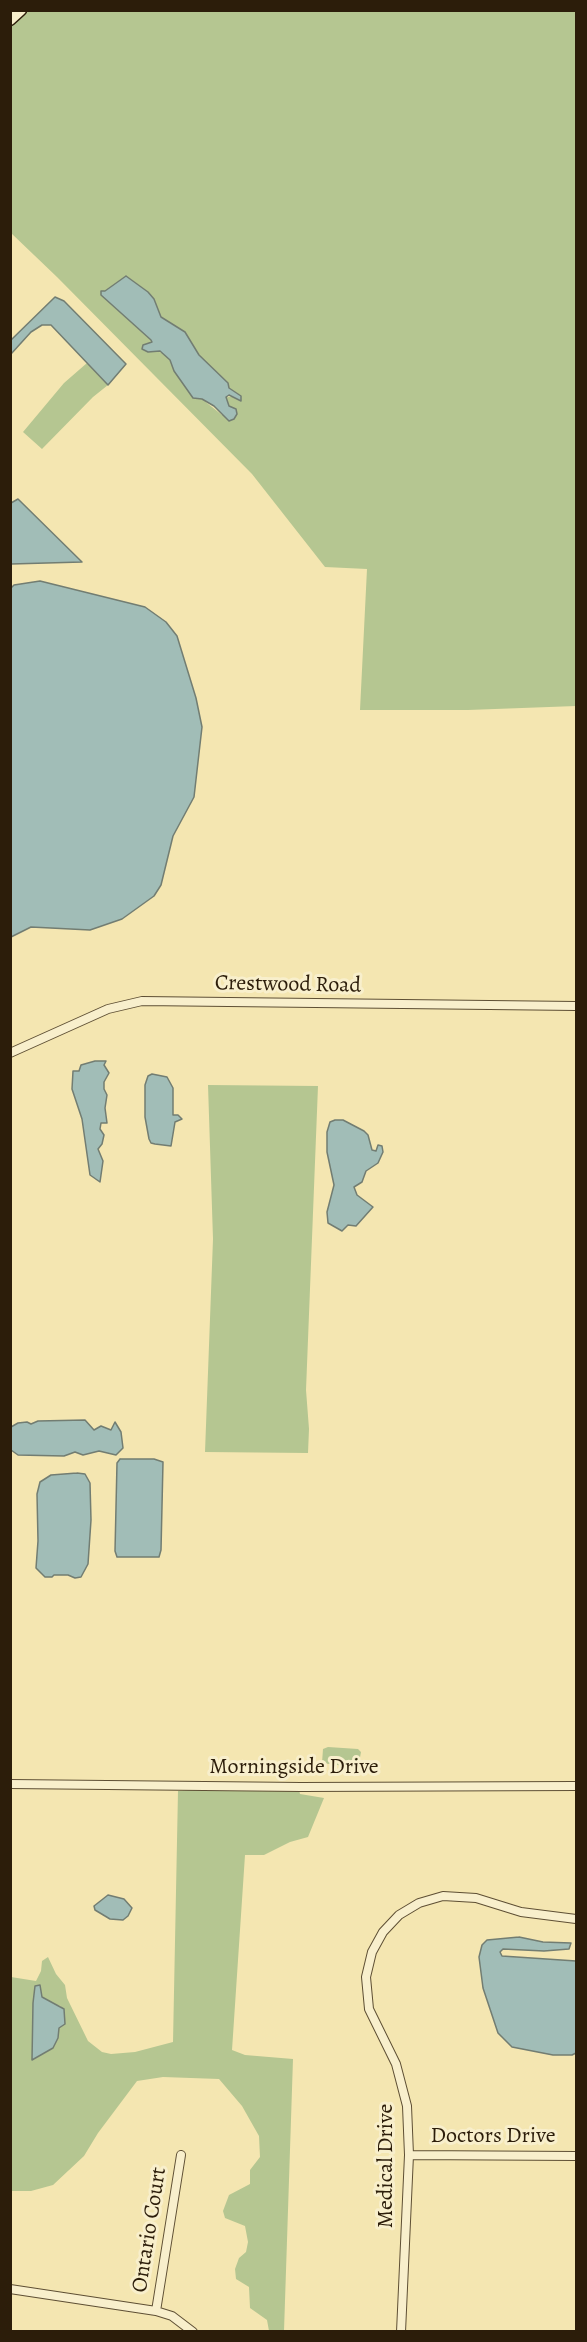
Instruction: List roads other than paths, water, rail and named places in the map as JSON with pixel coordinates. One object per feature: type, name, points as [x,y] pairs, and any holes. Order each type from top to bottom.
[{"type":"main road","points":[[10,21],[21,10]]},
{"type":"street","name":"Crestwood Road","points":[[10,1053],[108,1009],[142,1001],[576,1006]]},
{"type":"street","name":"Morningside Drive","points":[[10,1784],[301,1787],[576,1786]]},
{"type":"street","name":"Medical Drive","points":[[401,2331],[409,2155],[407,2106],[402,2081],[390,2051],[374,2022],[366,1998],[368,1965],[372,1952],[383,1932],[399,1916],[419,1903],[454,1895],[476,1898],[540,1916],[576,1919]]},
{"type":"street","name":"Ontario Court","points":[[156,2311],[181,2155]]},
{"type":"street","name":"Doctors Drive","points":[[409,2155],[576,2156]]},
{"type":"street","points":[[10,2289],[156,2311],[172,2316],[193,2331]]},
{"type":"water","points":[[126,276],[148,292],[154,299],[161,317],[185,332],[199,355],[228,383],[229,388],[241,396],[241,401],[229,395],[226,397],[229,406],[236,409],[237,414],[234,419],[229,421],[214,406],[202,399],[193,398],[174,371],[170,360],[160,351],[148,352],[142,349],[143,345],[152,342],[151,340],[101,295],[101,291],[105,291]]},
{"type":"water","points":[[55,297],[64,301],[126,364],[108,385],[51,325],[42,325],[31,332],[11,354],[11,340]]},
{"type":"water","points":[[18,499],[82,562],[11,564],[11,503]]},
{"type":"water","points":[[40,581],[145,607],[166,622],[177,636],[196,698],[202,727],[194,797],[173,836],[161,885],[154,896],[122,919],[90,930],[31,927],[11,937],[11,588],[14,585]]},
{"type":"water","points":[[106,1061],[104,1065],[109,1073],[104,1082],[107,1095],[105,1108],[107,1123],[101,1123],[100,1129],[104,1135],[98,1149],[103,1161],[100,1182],[90,1175],[82,1119],[72,1089],[73,1071],[79,1071],[81,1065]]},
{"type":"water","points":[[152,1074],[167,1077],[173,1088],[173,1115],[178,1115],[182,1119],[175,1122],[171,1146],[151,1143],[149,1139],[145,1117],[145,1085],[148,1076]]},
{"type":"water","points":[[343,1120],[364,1131],[368,1135],[372,1150],[376,1151],[378,1145],[382,1146],[383,1152],[378,1163],[366,1171],[362,1182],[354,1187],[357,1195],[373,1207],[356,1226],[348,1225],[342,1231],[328,1223],[327,1212],[334,1185],[327,1152],[327,1132],[330,1122]]},
{"type":"water","points":[[85,1420],[94,1430],[101,1426],[111,1430],[115,1422],[121,1432],[123,1448],[116,1455],[99,1451],[83,1455],[75,1452],[64,1456],[18,1455],[11,1450],[11,1427],[18,1423]]},
{"type":"water","points":[[120,1459],[154,1459],[163,1462],[159,1557],[117,1557],[115,1551],[117,1463]]},
{"type":"water","points":[[85,1474],[90,1483],[91,1520],[88,1564],[81,1577],[54,1575],[45,1577],[36,1568],[37,1494],[40,1482],[51,1475]]},
{"type":"water","points":[[108,1895],[124,1899],[132,1908],[123,1920],[110,1919],[95,1910],[94,1906]]},
{"type":"water","points":[[519,1937],[543,1942],[571,1943],[569,1949],[544,1951],[503,1949],[500,1952],[502,1956],[576,1961],[576,2053],[572,2055],[553,2055],[512,2047],[498,2033],[483,1988],[479,1957],[482,1945],[487,1940]]},
{"type":"water","points":[[40,1985],[42,1997],[64,2009],[65,2024],[59,2028],[58,2038],[53,2048],[32,2060],[33,2003],[35,1986]]}]
